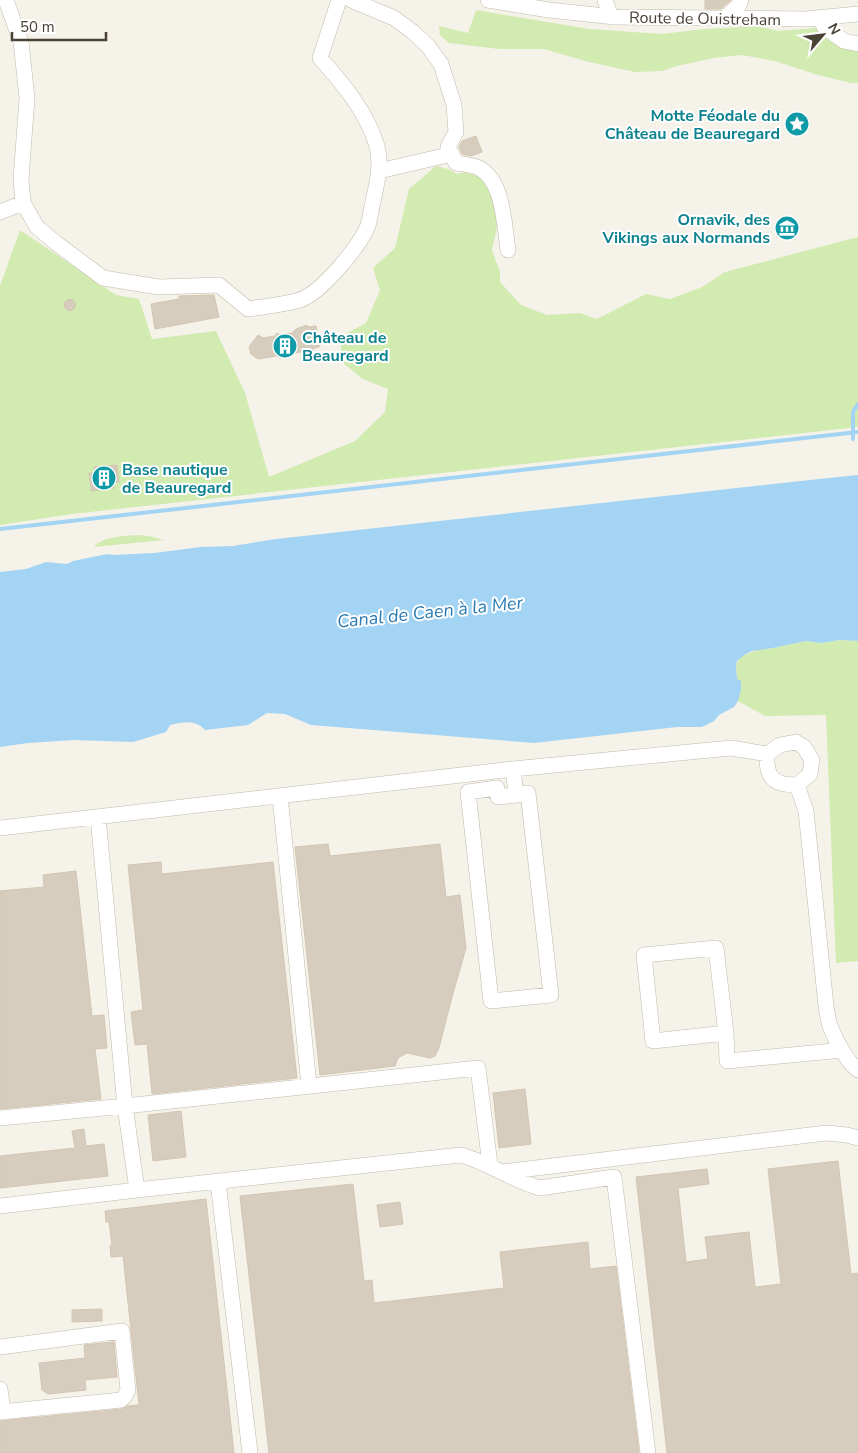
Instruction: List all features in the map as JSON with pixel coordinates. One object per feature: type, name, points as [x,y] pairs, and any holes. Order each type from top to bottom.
[{"type":"street","points":[[6,0],[20,42],[27,98],[21,179],[23,202],[37,227],[103,278],[159,287],[219,285],[248,310],[301,300],[316,290],[352,252],[368,228],[379,171],[377,147],[370,129],[348,90],[320,58],[339,0]]},
{"type":"street","points":[[350,0],[394,18],[428,46],[441,64],[454,105],[456,132],[448,147],[456,163],[479,168],[494,181],[500,199],[508,250]]},
{"type":"street","name":"Route de Ouistreham","points":[[488,0],[549,10],[611,17],[806,19],[858,14]]},
{"type":"street","name":"Route de Ouistreham","points":[[605,0],[611,17]]},
{"type":"street","points":[[725,18],[742,0]]},
{"type":"street","points":[[821,18],[824,27],[844,41],[858,44]]},
{"type":"street","points":[[379,171],[452,154]]},
{"type":"street","points":[[0,212],[23,202]]},
{"type":"street","points":[[0,828],[513,769],[731,748],[767,754],[780,745],[796,742],[804,746],[812,760],[810,774],[797,785],[784,785],[774,782],[767,768],[767,754]]},
{"type":"street","points":[[513,769],[516,795]]},
{"type":"street","points":[[797,785],[806,811],[829,1025],[841,1049],[852,1066],[858,1070]]},
{"type":"street","points":[[497,788],[498,797],[516,795],[528,793],[551,995],[491,1001],[468,792],[497,788]]},
{"type":"street","points":[[280,796],[309,1086]]},
{"type":"street","points":[[98,817],[125,1106],[138,1190]]},
{"type":"street","points":[[726,1033],[653,1041],[644,956],[716,948],[726,1033],[727,1061],[841,1049]]},
{"type":"street","points":[[0,1118],[478,1068],[496,1169]]},
{"type":"street","points":[[496,1169],[826,1133],[858,1138]]},
{"type":"street","points":[[0,1206],[461,1155],[475,1158],[531,1186],[540,1188],[614,1177],[648,1453]]},
{"type":"street","points":[[218,1182],[250,1453]]},
{"type":"street","points":[[0,1347],[122,1331],[128,1390],[121,1400],[2,1412],[0,1389]]},
{"type":"green space","points":[[476,10],[589,29],[662,34],[745,27],[762,27],[778,31],[815,28],[858,51],[858,83],[818,75],[775,61],[742,55],[714,58],[662,71],[635,72],[585,61],[544,49],[499,49],[449,43],[440,35],[439,26],[468,33]]},
{"type":"green space","points":[[436,166],[457,174],[465,172],[483,178],[489,186],[498,218],[492,250],[500,272],[500,282],[521,305],[547,315],[580,313],[597,319],[646,294],[670,299],[702,287],[725,272],[858,237],[858,427],[72,514],[0,525],[0,286],[20,230],[116,295],[139,299],[152,339],[216,331],[245,393],[269,477],[355,441],[385,412],[388,389],[363,379],[344,364],[339,337],[366,323],[380,290],[373,268],[395,248],[409,189]]},
{"type":"green space","points":[[138,535],[164,540],[94,547],[108,539]]},
{"type":"green space","points":[[839,640],[858,641],[858,961],[836,963],[826,715],[765,716],[738,701],[741,690],[737,679],[736,667],[739,658],[760,649],[806,641],[822,643]]},
{"type":"water","name":"Canal de Caen à la Mer","points":[[858,475],[858,641],[839,640],[822,643],[806,641],[752,651],[744,655],[737,661],[736,667],[737,679],[741,681],[738,701],[734,707],[702,727],[677,727],[534,743],[311,725],[285,714],[267,713],[248,725],[205,730],[193,723],[185,722],[170,725],[166,732],[133,742],[74,740],[0,747],[0,572],[26,569],[46,562],[67,564],[107,554],[154,553],[201,547],[233,546],[276,539]]},
{"type":"building","points":[[705,0],[731,0],[721,9],[705,9]]},
{"type":"building","points":[[476,136],[482,152],[471,156],[462,154],[459,147],[462,141]]},
{"type":"building","points":[[214,295],[219,317],[155,329],[151,304],[179,299],[179,296]]},
{"type":"building","points":[[70,299],[76,305],[70,311],[64,305]]},
{"type":"building","name":"Château de Beauregard","points":[[307,325],[307,327],[316,326],[320,345],[314,348],[310,355],[306,356],[300,352],[286,354],[280,358],[277,356],[258,359],[251,354],[249,347],[258,335],[263,338],[275,336],[277,333],[280,335],[292,333],[296,329]]},
{"type":"building","name":"Base nautique de Beauregard","points":[[117,465],[119,482],[113,483],[114,488],[91,491],[89,473],[95,473],[94,467]]},
{"type":"building","points":[[328,844],[330,856],[440,844],[446,897],[460,895],[466,948],[439,1048],[435,1056],[430,1058],[407,1053],[398,1058],[395,1066],[320,1075],[295,847]]},
{"type":"building","points":[[161,862],[162,874],[273,862],[297,1078],[152,1094],[147,1044],[135,1045],[131,1012],[143,1010],[128,865]]},
{"type":"building","points":[[76,871],[92,1016],[104,1015],[107,1048],[95,1049],[101,1099],[0,1109],[0,891],[44,887],[43,875]]},
{"type":"building","points":[[525,1089],[531,1144],[499,1148],[493,1093]]},
{"type":"building","points":[[181,1111],[186,1157],[153,1161],[148,1115]]},
{"type":"building","points":[[84,1129],[86,1146],[104,1144],[108,1176],[0,1188],[0,1156],[75,1148],[72,1131]]},
{"type":"building","points":[[838,1161],[851,1274],[858,1273],[858,1453],[667,1453],[636,1177],[707,1169],[709,1184],[678,1188],[686,1262],[708,1259],[705,1237],[749,1232],[755,1287],[781,1284],[768,1169]]},
{"type":"building","points":[[353,1184],[364,1281],[372,1280],[374,1303],[504,1288],[500,1252],[588,1242],[590,1269],[616,1266],[639,1453],[269,1453],[240,1196]]},
{"type":"building","points":[[206,1199],[234,1453],[0,1453],[0,1421],[122,1409],[128,1406],[139,1405],[123,1256],[111,1257],[110,1246],[112,1245],[109,1222],[106,1222],[105,1211]]},
{"type":"building","points":[[400,1202],[403,1224],[380,1227],[377,1205]]},
{"type":"building","points":[[102,1309],[102,1321],[72,1322],[72,1310]]},
{"type":"building","points":[[114,1342],[117,1377],[85,1380],[86,1390],[48,1394],[42,1390],[39,1363],[85,1358],[84,1345]]},
{"type":"waterway","points":[[853,439],[853,412],[858,404]]},
{"type":"waterway","points":[[0,529],[858,432]]},
{"type":"place","name":"Motte Féodale du Château de Beauregard","points":[[797,124]]},
{"type":"place","name":"Ornavik, des Vikings aux Normands","points":[[787,228]]},
{"type":"place","name":"Château de Beauregard","points":[[285,346]]},
{"type":"place","name":"Base nautique de Beauregard","points":[[104,478]]}]
